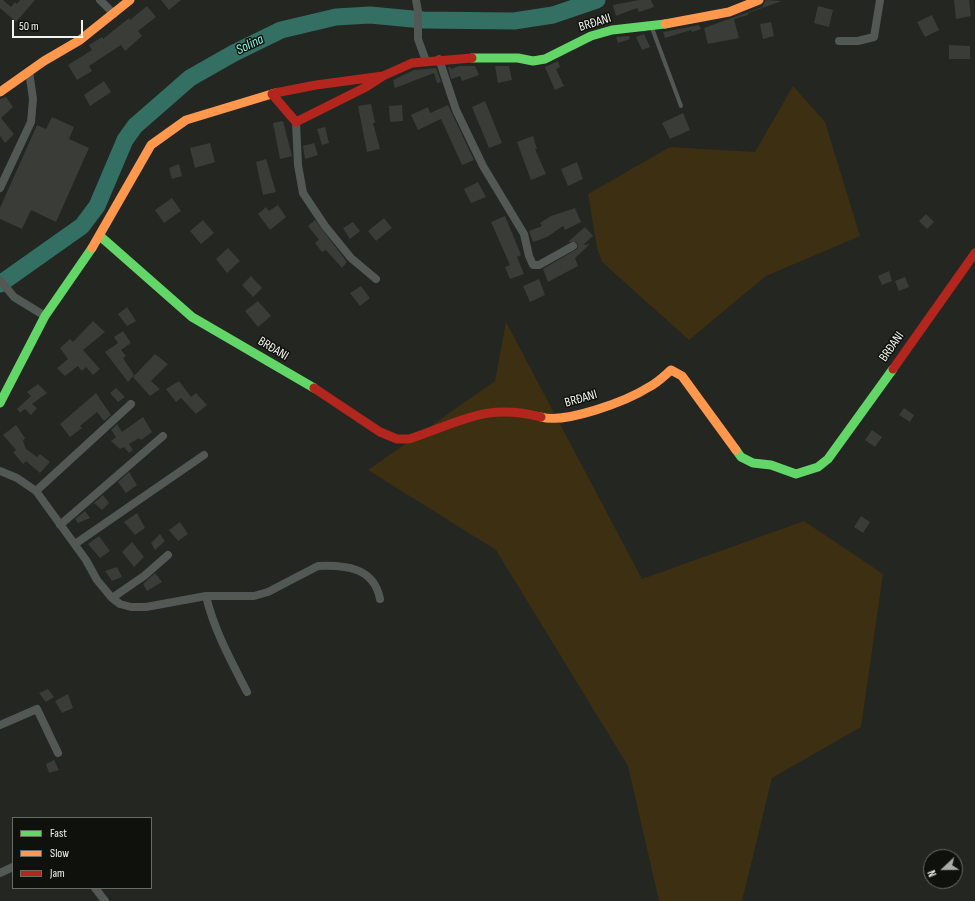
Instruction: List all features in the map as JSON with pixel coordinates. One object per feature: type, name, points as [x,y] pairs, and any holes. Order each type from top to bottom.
[{"type":"street","points":[[100,0],[114,14]]},
{"type":"street","points":[[0,92],[29,71],[80,40],[130,0]]},
{"type":"street","points":[[416,0],[418,11],[418,40],[426,61]]},
{"type":"street","name":"BRĐANI","points":[[383,76],[412,63],[439,59],[518,58],[533,61],[546,59],[591,36],[612,30],[652,26],[729,12],[759,0]]},
{"type":"street","points":[[839,41],[858,41],[874,37],[880,0]]},
{"type":"street","points":[[439,59],[456,110],[483,166],[524,234],[529,256],[533,265],[539,265],[572,246]]},
{"type":"street","points":[[0,188],[32,122],[33,99],[29,71]]},
{"type":"street","points":[[0,403],[46,316],[100,236],[151,145],[186,120],[272,94],[383,76]]},
{"type":"street","points":[[296,122],[366,87],[383,76]]},
{"type":"street","points":[[272,94],[296,122],[298,165],[303,193],[329,232],[351,258],[376,279]]},
{"type":"street","name":"BRĐANI","points":[[100,236],[128,258],[192,317],[313,388],[380,432],[397,440],[408,439],[431,432],[449,423],[483,413],[501,411],[522,412],[548,419],[571,417],[628,398],[650,387],[671,370],[682,376],[710,417],[741,457],[753,463],[771,465],[796,474],[818,467],[828,459],[975,253]]},
{"type":"street","points":[[0,280],[14,297],[46,316]]},
{"type":"street","points":[[36,491],[131,404]]},
{"type":"street","points":[[60,525],[163,436]]},
{"type":"street","points":[[75,544],[204,455]]},
{"type":"street","points":[[0,471],[17,478],[36,491],[75,544],[97,580],[112,598],[120,604],[131,607],[146,607],[206,596],[254,596],[268,592],[318,566],[346,567],[361,571],[372,578],[378,588],[380,599]]},
{"type":"street","points":[[112,598],[144,576],[168,555]]},
{"type":"street","points":[[206,596],[210,616],[229,658],[247,692]]},
{"type":"street","points":[[0,725],[37,709],[58,753]]},
{"type":"street","points":[[0,873],[12,867]]},
{"type":"street","points":[[96,889],[105,901]]},
{"type":"lane","points":[[652,26],[681,106]]},
{"type":"shaded area","points":[[793,86],[825,122],[860,236],[766,276],[689,340],[602,262],[597,248],[588,194],[670,147],[755,152]]},
{"type":"shaded area","points":[[506,322],[642,579],[804,521],[883,574],[861,727],[772,778],[742,901],[659,901],[628,766],[496,550],[368,470],[495,381]]},
{"type":"building","points":[[0,0],[3,0],[11,7],[15,2],[17,4],[20,0],[35,0],[16,22],[0,8]]},
{"type":"building","points":[[161,0],[181,0],[169,10]]},
{"type":"building","points":[[639,0],[651,0],[654,7],[639,12],[637,8],[616,16],[613,5]]},
{"type":"building","points":[[766,0],[782,1],[734,19],[739,38],[708,44],[704,28],[762,7]]},
{"type":"building","points":[[954,0],[969,0],[971,16],[956,19]]},
{"type":"building","points":[[147,6],[156,17],[138,31],[142,36],[125,51],[121,45],[89,66],[92,71],[77,80],[68,65],[92,50],[89,45],[102,37],[103,39],[129,18],[130,20]]},
{"type":"building","points":[[818,6],[833,10],[829,27],[814,23]]},
{"type":"building","points":[[932,15],[939,30],[925,37],[917,22]]},
{"type":"building","points":[[771,22],[774,36],[763,39],[760,24]]},
{"type":"building","points":[[699,25],[701,29],[692,32],[691,30],[665,38],[663,32]]},
{"type":"building","points":[[644,34],[650,47],[642,50],[636,37]]},
{"type":"building","points":[[629,36],[630,39],[618,43],[616,37]]},
{"type":"building","points":[[949,45],[970,46],[970,59],[949,59]]},
{"type":"building","points":[[558,61],[560,67],[556,69],[564,86],[555,90],[545,67]]},
{"type":"building","points":[[459,66],[475,66],[479,75],[462,81],[460,76],[451,79],[448,67],[451,69]]},
{"type":"building","points":[[495,66],[509,66],[512,80],[498,83]]},
{"type":"building","points":[[436,68],[441,82],[437,83],[434,73],[395,88],[393,80],[414,70]]},
{"type":"building","points":[[104,81],[111,92],[90,106],[84,95]]},
{"type":"building","points":[[6,97],[13,107],[1,118],[14,134],[5,143],[0,136],[0,99]]},
{"type":"building","points":[[485,101],[502,143],[489,148],[472,107]]},
{"type":"building","points":[[371,104],[375,123],[373,123],[380,149],[367,152],[358,106]]},
{"type":"building","points":[[402,105],[403,121],[390,122],[389,106]]},
{"type":"building","points":[[448,105],[474,160],[462,165],[441,119],[418,130],[411,115],[428,107],[430,113]]},
{"type":"building","points":[[683,113],[690,130],[670,139],[662,123]]},
{"type":"building","points":[[52,117],[74,127],[69,139],[89,148],[56,222],[31,210],[22,229],[0,219],[0,208],[37,125],[46,129]]},
{"type":"building","points":[[283,121],[292,156],[280,159],[273,123]]},
{"type":"building","points":[[325,127],[329,143],[322,145],[317,129]]},
{"type":"building","points":[[533,136],[537,149],[535,149],[546,174],[531,180],[517,142]]},
{"type":"building","points":[[210,143],[215,162],[195,168],[190,148]]},
{"type":"building","points":[[314,143],[318,155],[305,159],[303,146]]},
{"type":"building","points":[[266,159],[276,192],[263,195],[256,162]]},
{"type":"building","points":[[577,162],[583,179],[568,186],[561,169]]},
{"type":"building","points":[[179,164],[182,176],[172,179],[169,168]]},
{"type":"building","points":[[478,182],[486,197],[471,203],[464,189]]},
{"type":"building","points":[[172,198],[181,211],[164,223],[155,210]]},
{"type":"building","points":[[278,205],[286,217],[270,230],[258,214],[266,207],[269,211]]},
{"type":"building","points":[[575,208],[581,222],[565,230],[563,226],[547,237],[533,242],[529,231],[542,226],[540,223],[551,216]]},
{"type":"building","points":[[926,214],[934,222],[927,229],[919,221]]},
{"type":"building","points":[[505,216],[521,255],[517,257],[524,274],[510,279],[505,267],[510,265],[491,222]]},
{"type":"building","points":[[384,218],[392,228],[376,241],[368,231]]},
{"type":"building","points":[[203,220],[214,233],[201,244],[190,231]]},
{"type":"building","points":[[315,220],[347,262],[342,268],[326,250],[322,252],[315,243],[319,240],[308,226]]},
{"type":"building","points":[[353,222],[360,231],[350,239],[343,228]]},
{"type":"building","points":[[585,227],[593,236],[583,245],[590,244],[575,258],[578,266],[548,282],[543,269],[577,249],[578,246],[576,242],[568,242]]},
{"type":"building","points":[[228,248],[240,261],[227,273],[216,259]]},
{"type":"building","points":[[889,271],[892,281],[882,285],[878,276]]},
{"type":"building","points":[[251,276],[262,288],[253,297],[242,285]]},
{"type":"building","points":[[905,277],[909,287],[899,291],[895,281]]},
{"type":"building","points":[[539,279],[545,295],[530,302],[523,286]]},
{"type":"building","points":[[361,286],[370,298],[360,306],[350,293]]},
{"type":"building","points":[[258,301],[271,316],[258,327],[245,311]]},
{"type":"building","points":[[127,307],[136,321],[127,326],[118,314]]},
{"type":"building","points":[[93,321],[105,332],[83,350],[100,369],[93,375],[86,367],[82,371],[78,366],[65,376],[57,368],[68,359],[60,348],[70,339],[73,342]]},
{"type":"building","points":[[123,331],[131,343],[121,350],[126,356],[123,358],[134,375],[128,382],[105,352],[118,343],[114,337]]},
{"type":"building","points":[[155,354],[168,364],[151,381],[160,389],[150,396],[133,377]]},
{"type":"building","points":[[179,381],[191,397],[196,393],[207,405],[196,414],[181,398],[176,402],[166,389]]},
{"type":"building","points":[[38,384],[47,393],[32,404],[37,408],[31,415],[25,409],[20,413],[17,409],[31,396],[27,392]]},
{"type":"building","points":[[116,388],[125,397],[118,402],[110,393]]},
{"type":"building","points":[[96,393],[111,415],[104,421],[97,412],[80,426],[82,428],[70,437],[60,424]]},
{"type":"building","points":[[904,408],[914,415],[910,422],[899,415]]},
{"type":"building","points":[[143,417],[152,432],[141,440],[139,438],[129,444],[133,450],[129,453],[124,447],[120,449],[111,441],[116,437],[111,430],[117,424],[122,432]]},
{"type":"building","points":[[16,425],[25,438],[23,441],[26,449],[37,457],[40,454],[50,462],[40,473],[26,461],[23,464],[13,452],[16,450],[3,435]]},
{"type":"building","points":[[872,430],[882,437],[875,447],[865,440]]},
{"type":"building","points":[[129,472],[137,485],[126,493],[118,482]]},
{"type":"building","points":[[103,495],[109,503],[102,510],[94,503]]},
{"type":"building","points":[[85,511],[90,518],[78,523],[75,519]]},
{"type":"building","points":[[137,513],[145,528],[135,535],[124,522]]},
{"type":"building","points":[[861,516],[870,522],[863,533],[854,527]]},
{"type":"building","points":[[180,522],[188,534],[178,541],[169,530]]},
{"type":"building","points":[[160,534],[165,541],[155,550],[151,543]]},
{"type":"building","points":[[99,536],[110,551],[100,558],[88,544]]},
{"type":"building","points":[[132,542],[144,557],[134,567],[122,552]]},
{"type":"building","points":[[117,567],[122,577],[112,581],[105,571]]},
{"type":"building","points":[[155,573],[162,582],[147,591],[143,584]]},
{"type":"building","points":[[48,689],[54,697],[46,702],[39,693]]},
{"type":"building","points":[[68,694],[73,708],[62,713],[55,701]]},
{"type":"building","points":[[54,760],[59,770],[49,773],[46,764]]},
{"type":"waterway","name":"Solina","points":[[0,284],[82,226],[97,206],[125,140],[135,126],[190,78],[234,53],[281,30],[336,17],[370,15],[423,20],[514,21],[553,15],[597,0]]},
{"type":"traffic: fast","points":[[472,58],[518,58],[533,61],[545,59],[591,36],[612,30],[665,24]]},
{"type":"traffic: fast","points":[[100,236],[192,317],[314,388]]},
{"type":"traffic: fast","points":[[0,403],[45,316],[92,248]]},
{"type":"traffic: fast","points":[[736,450],[741,457],[753,463],[771,465],[796,474],[818,467],[828,459],[893,369]]},
{"type":"traffic: slow","points":[[0,92],[44,61],[80,40],[130,0]]},
{"type":"traffic: slow","points":[[665,24],[729,12],[759,0]]},
{"type":"traffic: slow","points":[[92,248],[151,145],[186,120],[275,93]]},
{"type":"traffic: slow","points":[[541,417],[565,417],[596,410],[639,393],[671,370],[682,376],[736,450]]},
{"type":"traffic: jam","points":[[272,94],[296,122],[366,87],[383,76],[412,63],[472,58]]},
{"type":"traffic: jam","points":[[275,93],[316,85],[383,76]]},
{"type":"traffic: jam","points":[[893,369],[975,253]]},
{"type":"traffic: jam","points":[[314,388],[380,432],[397,439],[409,439],[473,416],[488,413],[521,413],[541,417]]}]
